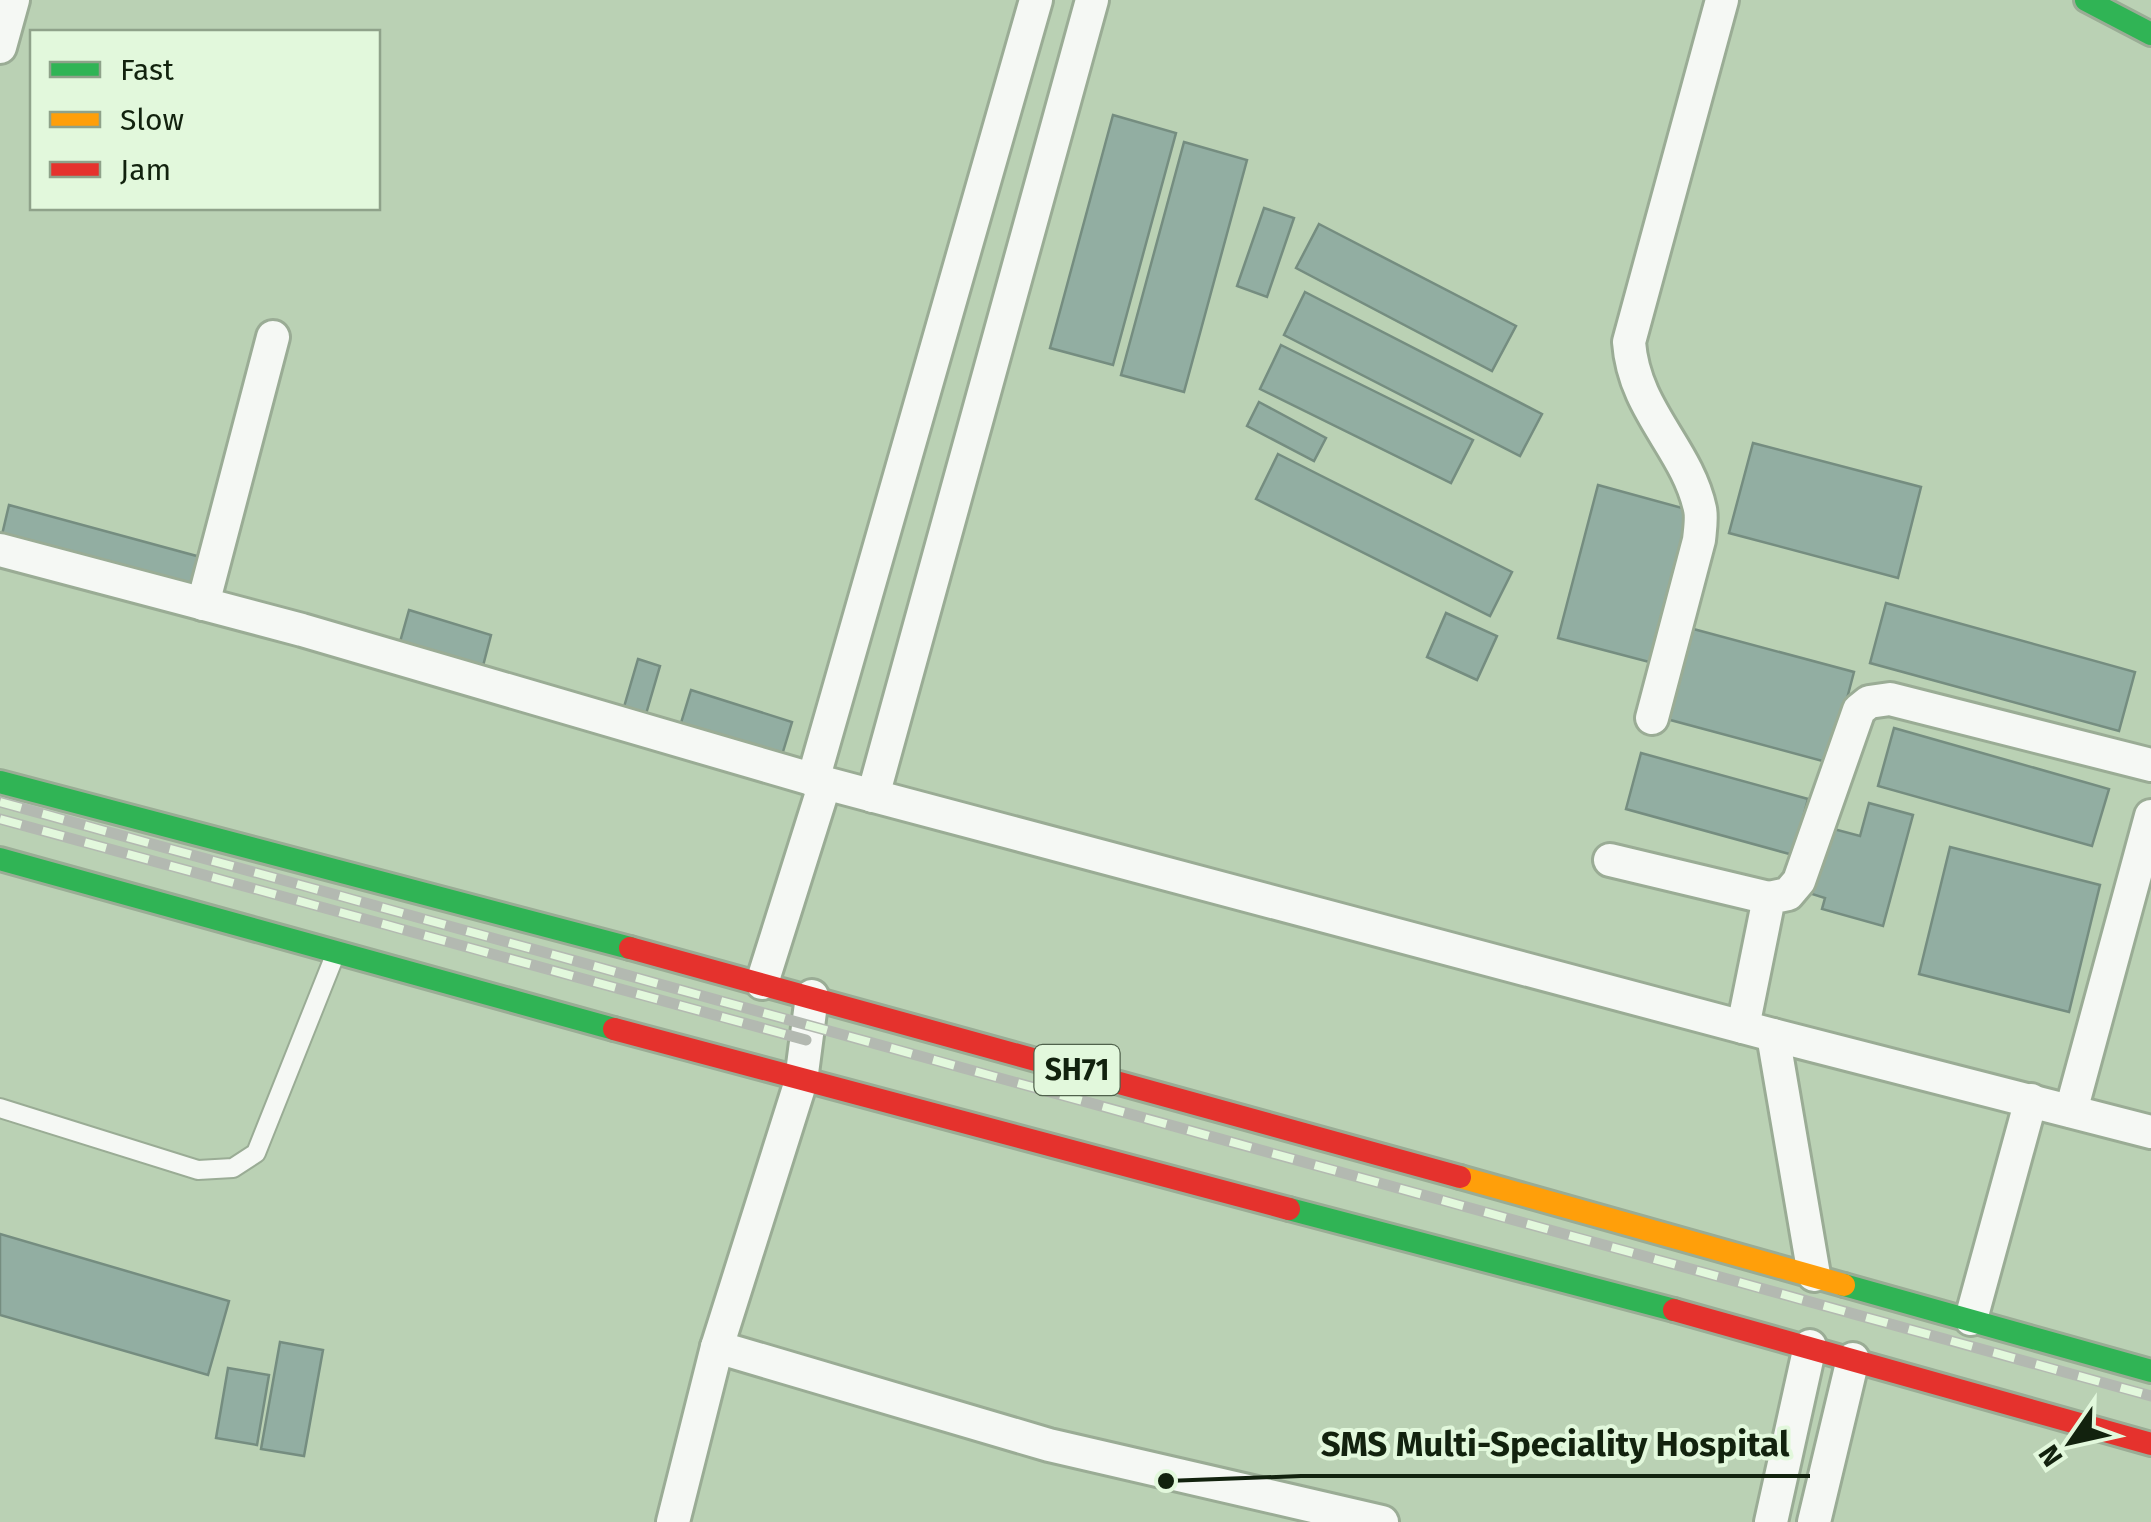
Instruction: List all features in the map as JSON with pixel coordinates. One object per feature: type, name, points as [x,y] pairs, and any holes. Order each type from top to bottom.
[{"type":"main road","points":[[2086,0],[2151,34]]},
{"type":"main road","name":"SH71","points":[[0,782],[812,996],[2151,1370]]},
{"type":"main road","name":"SH71","points":[[0,859],[802,1080],[1810,1346],[2151,1444]]},
{"type":"street","points":[[0,47],[13,0]]},
{"type":"street","points":[[762,983],[1036,0]]},
{"type":"street","points":[[873,796],[1092,0]]},
{"type":"street","points":[[1652,718],[1699,540],[1701,512],[1692,484],[1638,391],[1630,367],[1628,342],[1722,0]]},
{"type":"street","points":[[204,604],[273,337]]},
{"type":"street","points":[[0,550],[204,604],[873,796],[2151,1132]]},
{"type":"street","points":[[1610,860],[1769,898],[1788,894],[1799,880],[1858,710],[1869,702],[1890,698],[2151,765]]},
{"type":"street","points":[[2071,1111],[2151,816]]},
{"type":"street","points":[[1769,898],[1758,1031],[1814,1275]]},
{"type":"street","points":[[673,1522],[717,1348],[802,1080],[812,996]]},
{"type":"street","points":[[1971,1319],[2032,1100]]},
{"type":"street","points":[[1771,1522],[1810,1346]]},
{"type":"street","points":[[717,1348],[1049,1445],[1382,1522]]},
{"type":"street","points":[[1814,1522],[1854,1359]]},
{"type":"lane","points":[[0,1108],[198,1170],[233,1168],[256,1153],[336,950]]},
{"type":"building","points":[[1113,115],[1176,133],[1113,365],[1050,348]]},
{"type":"building","points":[[1184,142],[1247,160],[1184,392],[1121,375]]},
{"type":"building","points":[[1264,208],[1294,218],[1267,297],[1237,286]]},
{"type":"building","points":[[1319,224],[1516,326],[1492,371],[1296,268]]},
{"type":"building","points":[[1305,292],[1542,414],[1520,456],[1284,335]]},
{"type":"building","points":[[1281,345],[1473,440],[1451,483],[1260,389]]},
{"type":"building","points":[[1259,402],[1326,438],[1314,461],[1247,426]]},
{"type":"building","points":[[1753,443],[1921,487],[1898,578],[1729,533]]},
{"type":"building","points":[[1278,454],[1512,572],[1490,616],[1256,499]]},
{"type":"building","points":[[1598,485],[1693,511],[1653,663],[1558,638]]},
{"type":"building","points":[[9,505],[204,558],[195,591],[1,539]]},
{"type":"building","points":[[1886,603],[2135,672],[2119,731],[1870,663]]},
{"type":"building","points":[[409,610],[491,635],[483,666],[400,642]]},
{"type":"building","points":[[1446,613],[1497,636],[1477,680],[1427,657]]},
{"type":"building","points":[[1686,627],[1854,672],[1830,763],[1663,718]]},
{"type":"building","points":[[638,659],[660,666],[646,714],[624,707]]},
{"type":"building","points":[[691,690],[792,722],[782,755],[681,723]]},
{"type":"building","points":[[1894,728],[2109,789],[2092,846],[1878,786]]},
{"type":"building","points":[[1641,753],[1808,799],[1793,855],[1626,809]]},
{"type":"building","points":[[1869,803],[1913,815],[1883,926],[1822,909],[1825,898],[1812,894],[1830,828],[1860,836]]},
{"type":"building","points":[[1950,847],[2100,885],[2069,1012],[1919,974]]},
{"type":"building","points":[[0,1234],[229,1301],[208,1375],[0,1315]]},
{"type":"building","points":[[280,1342],[323,1350],[304,1456],[261,1449]]},
{"type":"building","points":[[228,1368],[269,1375],[257,1445],[216,1438]]},
{"type":"railway","points":[[0,802],[2151,1396]]},
{"type":"railway","points":[[0,819],[806,1040]]},
{"type":"traffic: fast","points":[[2086,0],[2151,34]]},
{"type":"traffic: fast","points":[[0,782],[630,948]]},
{"type":"traffic: fast","points":[[0,859],[614,1029]]},
{"type":"traffic: fast","points":[[1289,1209],[1674,1310]]},
{"type":"traffic: fast","points":[[1844,1285],[2151,1371]]},
{"type":"traffic: slow","points":[[1460,1177],[1844,1285]]},
{"type":"traffic: jam","points":[[630,948],[1460,1177]]},
{"type":"traffic: jam","points":[[614,1029],[1289,1209]]},
{"type":"traffic: jam","points":[[1674,1310],[2151,1444]]},
{"type":"place","name":"SMS Multi-Speciality Hospital","points":[[1166,1481]]}]
